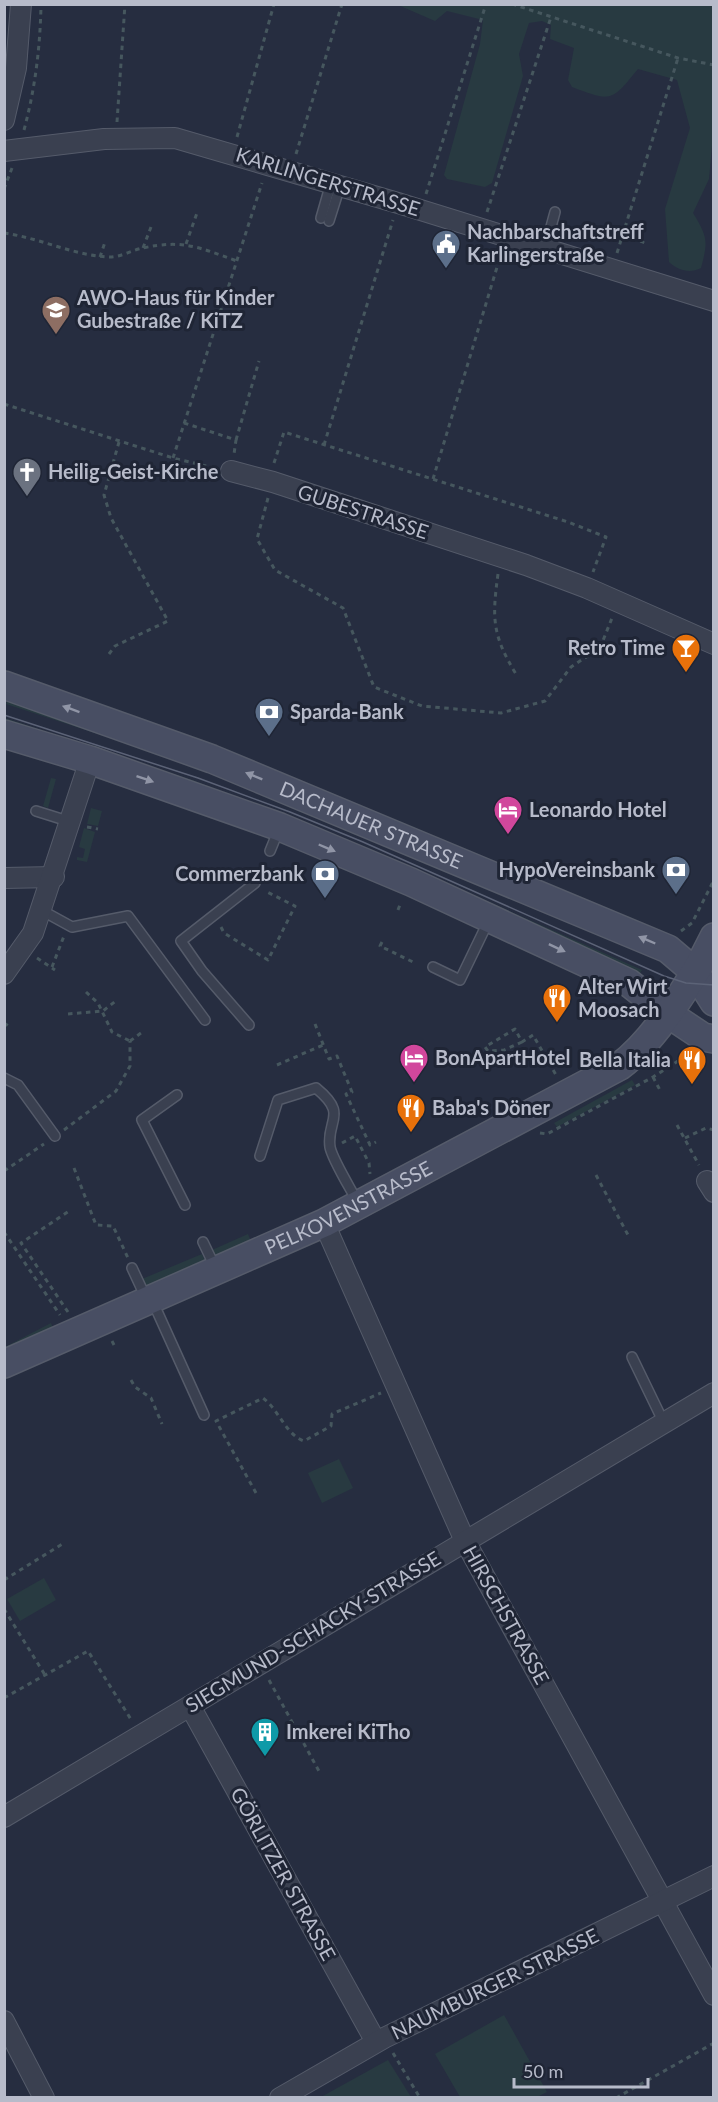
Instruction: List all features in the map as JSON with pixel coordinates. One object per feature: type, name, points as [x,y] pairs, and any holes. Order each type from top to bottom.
[{"type":"main road","name":"DACHAUER STRASSE","points":[[4,686],[212,759],[674,941],[714,1002]]},
{"type":"main road","name":"DACHAUER STRASSE","points":[[4,734],[90,760],[275,839],[490,917],[629,983],[667,1013],[703,1037],[714,1039]]},
{"type":"main road","name":"PELKOVENSTRASSE","points":[[4,1364],[69,1323],[149,1299],[324,1223],[620,1066],[647,1043],[695,972],[714,937]]},
{"type":"street","points":[[4,120],[16,68],[21,4]]},
{"type":"street","name":"KARLINGERSTRASSE","points":[[4,151],[104,139],[175,138],[398,203],[714,301]]},
{"type":"street","name":"GUBESTRASSE","points":[[231,471],[273,482],[587,588],[714,644]]},
{"type":"street","points":[[5,971],[33,933],[76,824],[90,760]]},
{"type":"street","points":[[4,878],[54,877]]},
{"type":"street","name":"HIRSCHSTRASSE","points":[[324,1223],[465,1541],[714,1995]]},
{"type":"street","name":"SIEGMUND-SCHACKY-STRASSE","points":[[4,1817],[663,1421],[714,1393]]},
{"type":"street","name":"GÖRLITZER STRASSE","points":[[190,1706],[380,2040]]},
{"type":"street","name":"NAUMBURGER STRASSE","points":[[280,2097],[380,2040],[714,1876]]},
{"type":"street","points":[[4,2021],[44,2097]]},
{"type":"lane","points":[[325,220],[335,185]]},
{"type":"lane","points":[[545,249],[555,212]]},
{"type":"lane","points":[[36,811],[76,824]]},
{"type":"lane","points":[[249,1025],[202,971],[181,941],[255,885]]},
{"type":"lane","points":[[41,910],[72,927],[128,916],[205,1020]]},
{"type":"lane","points":[[433,967],[460,980],[490,917]]},
{"type":"lane","points":[[4,1078],[18,1085],[56,1136]]},
{"type":"lane","points":[[260,1155],[278,1100],[316,1088],[328,1097],[335,1114],[331,1149],[368,1200]]},
{"type":"lane","points":[[177,1095],[142,1120],[185,1205]]},
{"type":"lane","points":[[203,1242],[216,1270]]},
{"type":"lane","points":[[132,1268],[204,1415]]},
{"type":"lane","points":[[632,1357],[663,1421]]},
{"type":"path","points":[[117,125],[125,4]]},
{"type":"path","points":[[236,141],[274,4]]},
{"type":"path","points":[[294,159],[342,4]]},
{"type":"path","points":[[425,199],[486,4]]},
{"type":"path","points":[[512,4],[678,58],[714,64]]},
{"type":"path","points":[[485,217],[551,17]]},
{"type":"path","points":[[616,258],[678,58]]},
{"type":"path","points":[[172,458],[268,165]]},
{"type":"path","points":[[324,445],[398,203]]},
{"type":"path","points":[[186,244],[197,213]]},
{"type":"path","points":[[143,248],[151,227]]},
{"type":"path","points":[[4,233],[26,236],[100,257],[112,258],[143,248],[186,244],[237,261]]},
{"type":"path","points":[[623,236],[643,242],[641,246]]},
{"type":"path","points":[[433,479],[507,237]]},
{"type":"path","points":[[100,257],[105,242]]},
{"type":"path","points":[[4,404],[172,458],[231,471],[236,440],[259,362]]},
{"type":"path","points":[[184,423],[236,440]]},
{"type":"path","points":[[587,588],[606,537],[284,432],[257,539],[275,570],[343,608],[374,687],[422,706],[501,714],[545,701],[571,666],[600,648],[619,602]]},
{"type":"path","points":[[109,654],[115,646],[168,621],[111,518],[104,495],[119,442]]},
{"type":"path","points":[[498,574],[493,614],[501,646],[516,674]]},
{"type":"path","points":[[76,824],[98,829]]},
{"type":"path","points":[[674,941],[692,923],[714,880]]},
{"type":"path","points":[[214,915],[224,933],[268,960],[295,906],[255,885]]},
{"type":"path","points":[[39,959],[53,969],[64,936],[57,931]]},
{"type":"path","points":[[382,942],[380,946],[415,963]]},
{"type":"path","points":[[86,992],[98,1003],[112,1032],[130,1041]]},
{"type":"path","points":[[68,1014],[103,1011],[117,1000]]},
{"type":"path","points":[[4,1023],[10,1027]]},
{"type":"path","points":[[315,1024],[329,1059],[337,1056],[352,1092],[346,1094],[370,1145],[376,1142]]},
{"type":"path","points":[[522,1042],[515,1029],[485,1047],[488,1051],[504,1050],[522,1042],[533,1035],[556,1075]]},
{"type":"path","points":[[130,1041],[141,1033]]},
{"type":"path","points":[[5,1168],[56,1136],[116,1091],[130,1066],[130,1041]]},
{"type":"path","points":[[277,1065],[323,1045]]},
{"type":"path","points":[[531,1132],[547,1134],[653,1077],[688,1055]]},
{"type":"path","points":[[653,1077],[661,1092]]},
{"type":"path","points":[[677,1125],[710,1187]]},
{"type":"path","points":[[685,1138],[706,1128],[714,1130]]},
{"type":"path","points":[[331,1149],[355,1136],[369,1163],[368,1200]]},
{"type":"path","points":[[74,1168],[96,1225],[113,1226],[132,1268]]},
{"type":"path","points":[[596,1175],[628,1235]]},
{"type":"path","points":[[69,1211],[21,1244],[69,1323]]},
{"type":"path","points":[[4,1232],[60,1316],[69,1323]]},
{"type":"path","points":[[131,1380],[135,1387],[151,1398],[162,1424]]},
{"type":"path","points":[[256,1493],[216,1420],[263,1398],[272,1404],[295,1438],[304,1441],[330,1426],[332,1414],[397,1387]]},
{"type":"path","points":[[4,1580],[64,1544]]},
{"type":"path","points":[[4,1609],[45,1675]]},
{"type":"path","points":[[4,1698],[88,1651],[141,1735]]},
{"type":"path","points":[[260,1664],[320,1773]]},
{"type":"path","points":[[380,2040],[420,2097]]},
{"type":"path","points":[[616,2097],[714,2043]]},
{"type":"shaded area","points":[[398,5],[713,5],[713,135],[709,179],[693,213],[702,228],[706,246],[701,268],[692,271],[684,270],[669,262],[665,209],[690,128],[677,80],[638,69],[622,88],[610,96],[603,97],[572,87],[568,80],[574,48],[550,39],[551,25],[542,21],[529,23],[519,54],[523,76],[492,183],[485,187],[447,179],[444,175],[480,44],[483,20],[447,11],[435,21]]},
{"type":"shaded area","points":[[9,697],[208,770],[6,704]]},
{"type":"shaded area","points":[[5,718],[195,781],[372,851],[368,852],[5,724]]},
{"type":"shaded area","points":[[51,778],[56,779],[48,808],[43,806]]},
{"type":"shaded area","points":[[91,808],[102,811],[98,826],[87,824]]},
{"type":"shaded area","points":[[84,828],[95,832],[87,862],[77,860],[77,857],[83,858],[85,849],[79,847]]},
{"type":"shaded area","points":[[390,858],[642,970],[639,975],[389,861]]},
{"type":"shaded area","points":[[632,1080],[635,1085],[557,1127],[554,1123]]},
{"type":"shaded area","points":[[248,1234],[252,1244],[216,1259],[212,1250]]},
{"type":"shaded area","points":[[202,1254],[206,1263],[146,1288],[142,1279]]},
{"type":"shaded area","points":[[51,1323],[53,1329],[5,1351],[5,1347]]},
{"type":"shaded area","points":[[339,1459],[353,1488],[322,1503],[308,1473]]},
{"type":"shaded area","points":[[44,1578],[56,1600],[20,1621],[7,1599]]},
{"type":"shaded area","points":[[504,2015],[547,2092],[537,2097],[460,2097],[435,2054]]},
{"type":"shaded area","points":[[388,2060],[411,2097],[321,2097]]},
{"type":"tram line","points":[[4,715],[198,778],[290,812],[363,842],[664,976],[686,983],[714,985]]},
{"type":"place","name":"Nachbarschaftstreff Karlingerstraße","points":[[446,270]]},
{"type":"place","name":"AWO-Haus für Kinder Gubestraße / KiTZ","points":[[56,336]]},
{"type":"place","name":"Heilig-Geist-Kirche","points":[[27,498]]},
{"type":"place","name":"Retro Time","points":[[686,674]]},
{"type":"place","name":"Sparda-Bank","points":[[269,738]]},
{"type":"place","name":"Leonardo Hotel","points":[[508,836]]},
{"type":"place","name":"HypoVereinsbank","points":[[676,896]]},
{"type":"place","name":"Commerzbank","points":[[325,900]]},
{"type":"place","name":"Alter Wirt Moosach","points":[[557,1024]]},
{"type":"place","name":"BonApartHotel","points":[[414,1084]]},
{"type":"place","name":"Bella Italia","points":[[692,1086]]},
{"type":"place","name":"Baba's Döner","points":[[411,1134]]},
{"type":"place","name":"Imkerei KiTho","points":[[265,1758]]}]
